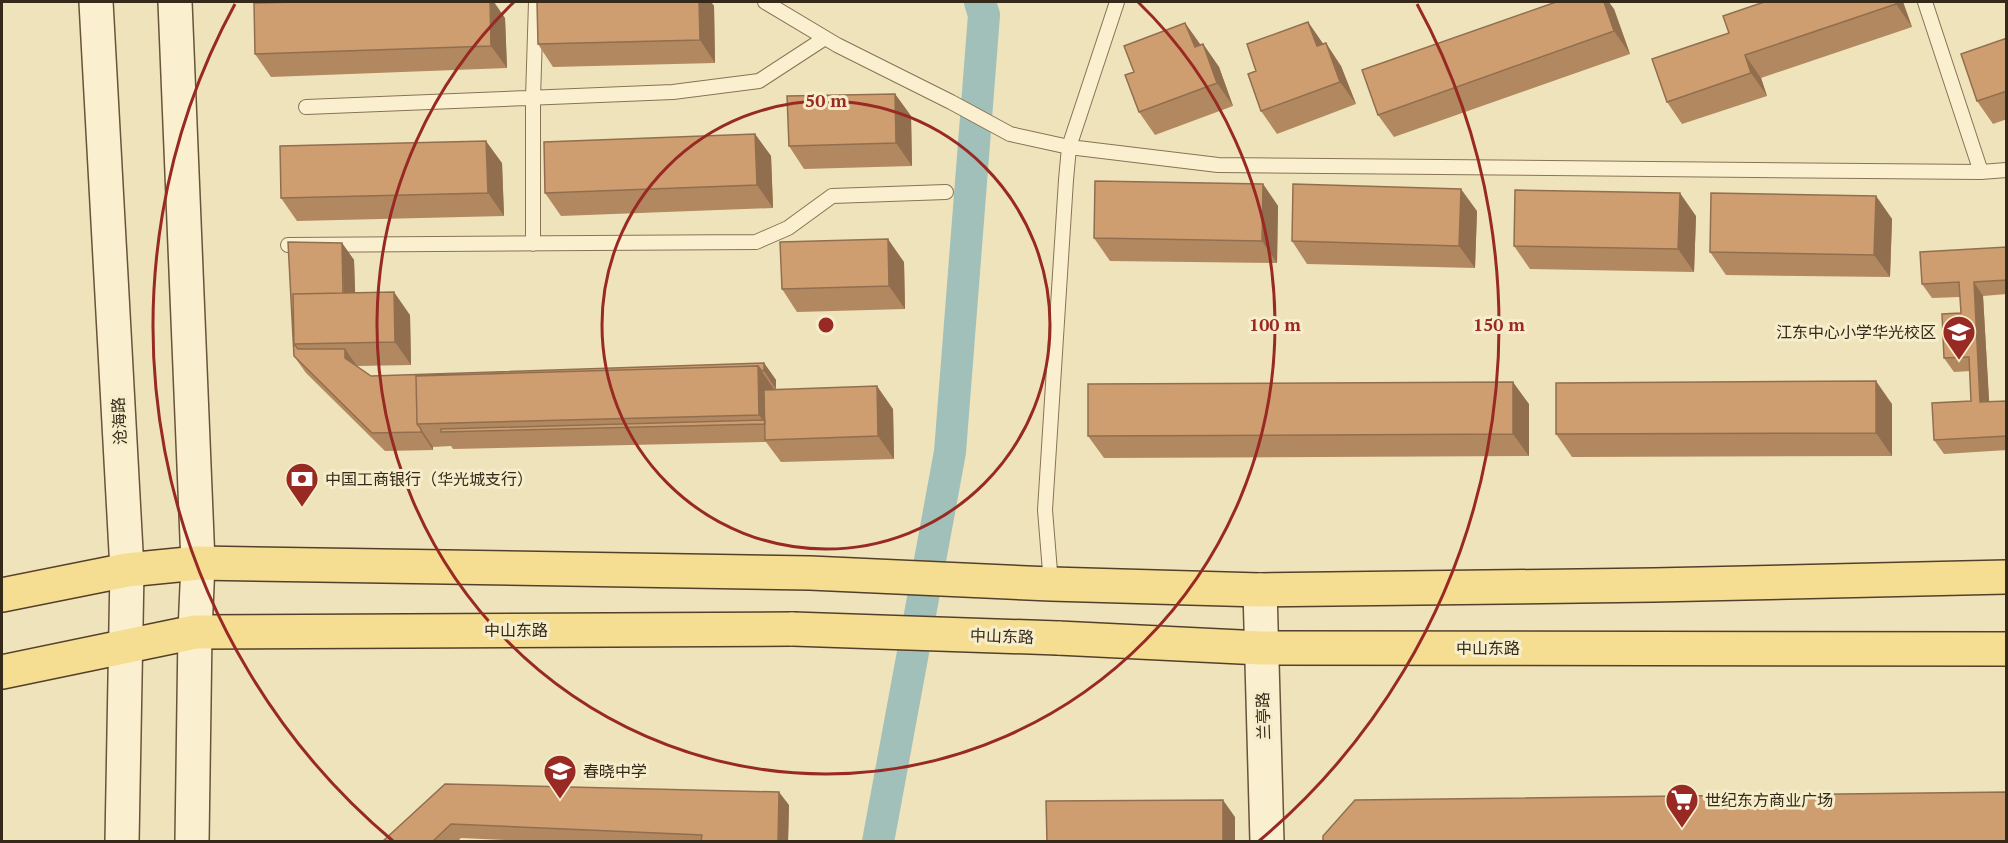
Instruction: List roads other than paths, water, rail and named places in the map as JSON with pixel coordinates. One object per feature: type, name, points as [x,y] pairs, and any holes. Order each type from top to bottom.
[{"type":"main road","name":"沧海路","points":[[96,2],[127,570],[122,842]]},
{"type":"main road","points":[[175,2],[198,563],[192,842]]},
{"type":"main road","points":[[2,595],[127,570],[198,563],[810,573],[1051,584],[1260,590],[1654,585],[2007,577]]},
{"type":"main road","name":"兰亭路","points":[[1260,590],[1267,842]]},
{"type":"main road","name":"中山东路","points":[[12,670],[195,632],[793,629],[1262,648],[2007,649]]},
{"type":"lane","points":[[533,244],[533,98],[537,2]]},
{"type":"lane","points":[[765,2],[825,38],[1010,134],[1069,147],[1218,165],[1981,172],[2007,170]]},
{"type":"lane","points":[[1051,584],[1045,510],[1065,180],[1069,147],[1117,2]]},
{"type":"lane","points":[[1925,2],[1981,172]]},
{"type":"lane","points":[[306,107],[673,92],[759,81],[825,38]]},
{"type":"lane","points":[[288,245],[756,242],[788,228],[832,196],[946,192]]},
{"type":"waterway","points":[[878,842],[950,452],[984,15],[980,2]]},
{"type":"place","name":"江东中心小学华光校区","points":[[1959,361]]},
{"type":"place","name":"中国工商银行（华光城支行）","points":[[302,508]]},
{"type":"place","name":"春晓中学","points":[[560,800]]},
{"type":"place","name":"世纪东方商业广场","points":[[1682,829]]}]
